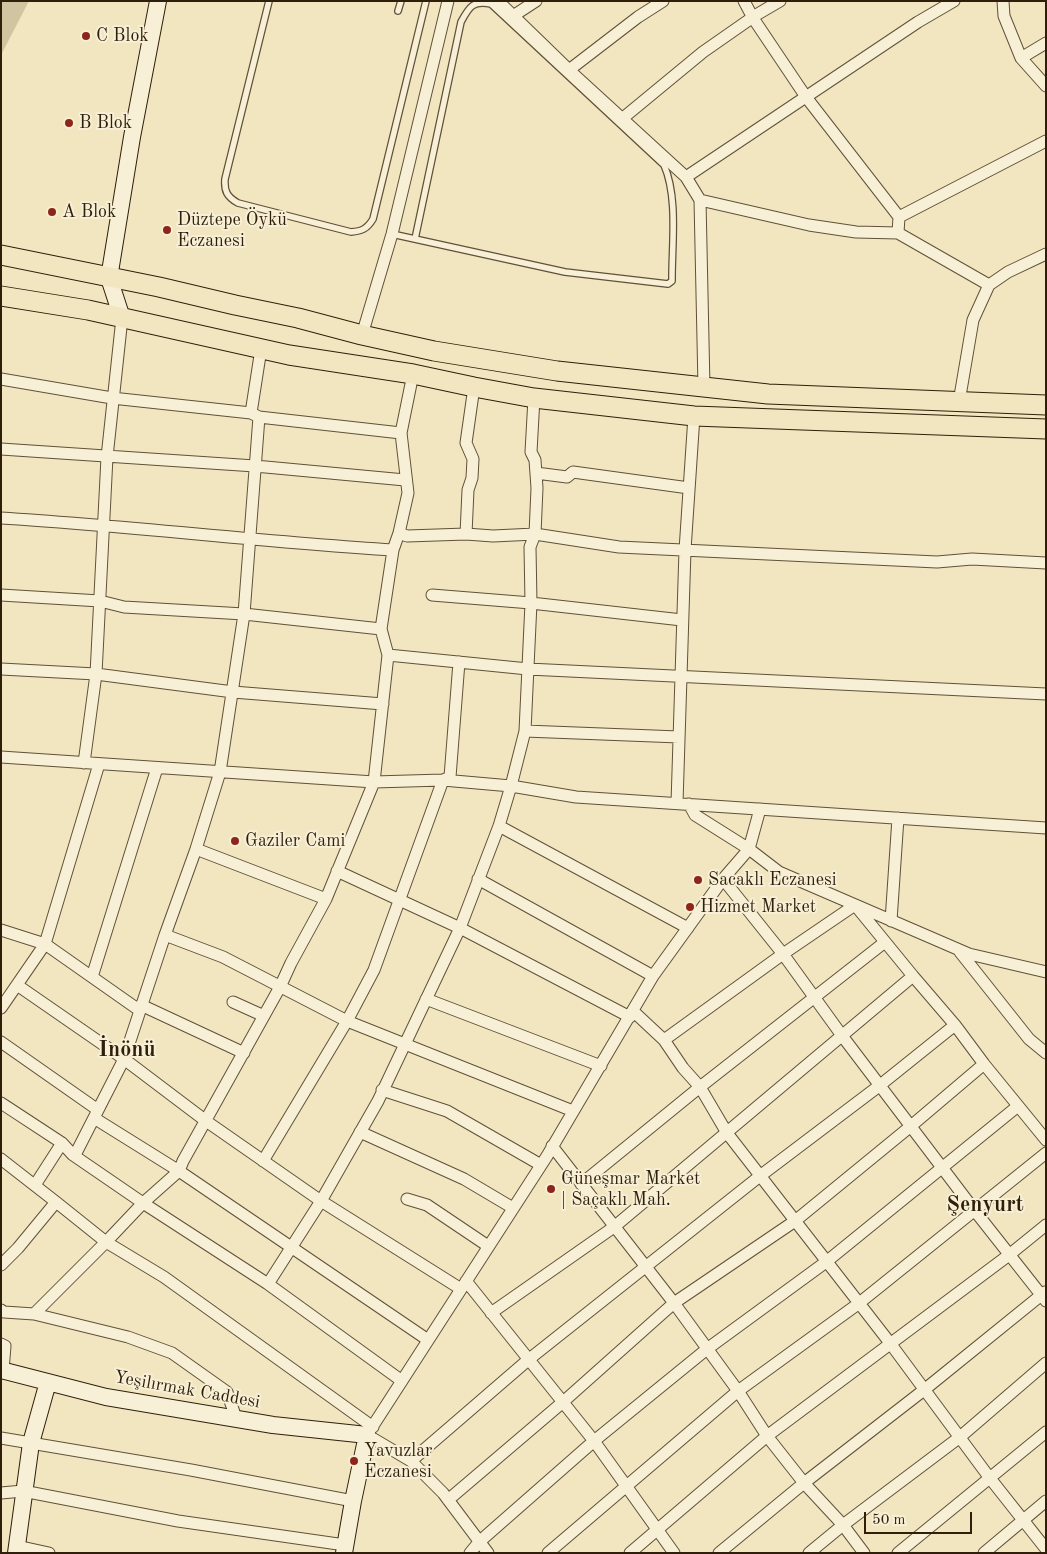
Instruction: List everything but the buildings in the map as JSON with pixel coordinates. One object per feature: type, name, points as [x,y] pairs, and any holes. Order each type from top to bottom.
[{"type":"main road","points":[[1,256],[159,287],[298,318],[434,352],[538,368],[768,394],[1046,405]]},
{"type":"main road","points":[[1,296],[88,310],[317,360],[413,374],[534,398],[694,416],[1046,429]]},
{"type":"street","points":[[84,763],[96,674],[107,457],[122,318],[109,278],[132,137],[158,1]]},
{"type":"street","points":[[362,335],[392,234],[448,1]]},
{"type":"street","points":[[498,1],[569,70],[686,177],[700,200],[704,387]]},
{"type":"street","points":[[513,16],[536,1]]},
{"type":"street","points":[[569,70],[638,17],[664,1]]},
{"type":"street","points":[[744,1],[806,97],[899,217],[898,233]]},
{"type":"street","points":[[755,1],[755,17]]},
{"type":"street","points":[[623,118],[704,52],[780,1]]},
{"type":"street","points":[[686,177],[918,22],[954,1]]},
{"type":"street","points":[[1003,1],[1004,16],[1021,58],[1046,86]]},
{"type":"street","points":[[1021,58],[1046,43]]},
{"type":"street","points":[[899,217],[1046,141]]},
{"type":"street","points":[[700,200],[818,226],[856,232],[898,233],[989,285]]},
{"type":"street","points":[[959,402],[973,320],[989,285],[1008,272],[1046,254]]},
{"type":"street","points":[[75,1155],[124,1059],[140,1007],[196,849],[220,772],[244,614],[260,349]]},
{"type":"street","points":[[34,1314],[142,1203],[179,1171],[326,899],[374,782],[388,655],[380,629],[393,550],[399,534],[408,493],[401,433],[413,374]]},
{"type":"street","points":[[1,379],[112,398],[401,433]]},
{"type":"street","points":[[466,534],[468,490],[472,478],[473,459],[466,443],[474,387]]},
{"type":"street","points":[[268,1284],[321,1201],[382,1090],[460,928],[499,826],[524,731],[531,604],[530,547],[534,534],[536,473],[532,452],[534,398]]},
{"type":"street","points":[[694,416],[685,550],[680,676],[679,737],[683,804],[695,815],[749,848],[779,872],[968,954],[1046,972]]},
{"type":"street","points":[[1,449],[254,466],[405,480]]},
{"type":"street","points":[[536,473],[567,477],[573,472],[689,488]]},
{"type":"street","points":[[1,518],[393,550]]},
{"type":"street","points":[[399,534],[407,536],[534,534],[619,547],[937,562],[972,559],[1046,563]]},
{"type":"street","points":[[1,595],[100,601],[124,607],[244,614],[380,629]]},
{"type":"street","points":[[432,595],[682,620]]},
{"type":"street","points":[[388,655],[528,669],[1046,694]]},
{"type":"street","points":[[263,1161],[347,1021],[374,970],[443,780],[450,777],[459,662]]},
{"type":"street","points":[[1,669],[96,674],[233,692],[383,704]]},
{"type":"street","points":[[524,731],[679,737]]},
{"type":"street","points":[[1,757],[374,782],[443,780],[511,786],[576,796],[1046,828]]},
{"type":"street","points":[[1,1008],[45,944],[99,764]]},
{"type":"street","points":[[92,977],[157,768]]},
{"type":"street","points":[[1,1493],[23,1491],[178,1521],[344,1549],[353,1501],[370,1431],[574,1112],[654,976],[723,879],[749,848],[760,809]]},
{"type":"street","points":[[891,921],[898,818]]},
{"type":"street","points":[[499,826],[688,928]]},
{"type":"street","points":[[196,849],[326,899]]},
{"type":"street","points":[[338,871],[460,928],[632,1014],[664,1040],[683,1068],[700,1087],[728,1133],[760,1176],[890,1343],[989,1477],[1046,1549]]},
{"type":"street","points":[[478,879],[654,976]]},
{"type":"street","points":[[719,1553],[804,1483],[1044,1296],[974,1211],[879,1086],[783,954],[723,879]]},
{"type":"street","points":[[855,905],[955,1024],[984,1064],[1046,1140]]},
{"type":"street","points":[[664,1040],[783,954],[855,905]]},
{"type":"street","points":[[1,930],[45,944],[92,977],[140,1007],[244,1053]]},
{"type":"street","points":[[165,935],[223,957],[347,1021],[574,1112]]},
{"type":"street","points":[[581,1184],[700,1087],[815,999],[885,942]]},
{"type":"street","points":[[958,950],[1029,1039],[1046,1053]]},
{"type":"street","points":[[491,1313],[614,1227],[913,976]]},
{"type":"street","points":[[17,985],[124,1059],[206,1121],[321,1201],[464,1285],[491,1313],[594,1441],[674,1553]]},
{"type":"street","points":[[426,999],[601,1066]]},
{"type":"street","points":[[233,1002],[264,1016]]},
{"type":"street","points":[[411,1461],[528,1360],[760,1176],[879,1086],[955,1024]]},
{"type":"street","points":[[1,1042],[96,1114],[428,1340]]},
{"type":"street","points":[[448,1500],[563,1402],[674,1303],[795,1221],[984,1064]]},
{"type":"street","points":[[382,1090],[447,1111],[541,1164]]},
{"type":"street","points":[[1,1102],[62,1143],[73,1155],[142,1203],[268,1284],[402,1381]]},
{"type":"street","points":[[470,1553],[479,1542],[594,1441],[707,1349],[826,1262],[1018,1106]]},
{"type":"street","points":[[360,1132],[464,1179],[513,1208]]},
{"type":"street","points":[[35,1185],[62,1143]]},
{"type":"street","points":[[552,1146],[674,1303],[738,1391],[767,1436],[804,1483],[842,1525],[864,1553]]},
{"type":"street","points":[[548,1553],[738,1391],[858,1304],[1046,1153]]},
{"type":"street","points":[[1,1159],[106,1242],[164,1277],[411,1461],[448,1500],[488,1553]]},
{"type":"street","points":[[407,1199],[427,1205],[488,1246]]},
{"type":"street","points":[[1,1265],[18,1248],[56,1202]]},
{"type":"street","points":[[630,1553],[767,1436],[1046,1225]]},
{"type":"street","points":[[2,1313],[34,1314],[128,1337],[172,1353],[227,1392],[236,1418]]},
{"type":"street","points":[[1,1344],[5,1346],[2,1370]]},
{"type":"street","points":[[809,1553],[842,1525],[960,1437],[1046,1363]]},
{"type":"street","name":"Yeşilırmak Caddesi","points":[[2,1370],[106,1397],[273,1424],[370,1431]]},
{"type":"street","points":[[48,1382],[31,1443],[16,1549],[49,1553]]},
{"type":"street","points":[[898,1553],[1046,1432]]},
{"type":"street","points":[[1,1438],[191,1470],[353,1501]]},
{"type":"street","points":[[984,1553],[1046,1501]]},
{"type":"lane","points":[[269,1],[224,188],[229,198],[238,203],[351,232],[362,231],[369,226],[373,219],[426,1]]},
{"type":"lane","points":[[398,11],[401,1]]},
{"type":"lane","points":[[392,234],[565,272],[668,284],[672,281],[672,207],[668,175],[664,164],[491,4],[484,2],[474,3],[468,9],[461,22],[415,239]]},
{"type":"shaded area","points":[[1,1],[29,1],[1,55]]},
{"type":"place","name":"C Blok","points":[[86,36]]},
{"type":"place","name":"B Blok","points":[[69,123]]},
{"type":"place","name":"A Blok","points":[[52,212]]},
{"type":"place","name":"Düztepe Öykü Eczanesi","points":[[167,230]]},
{"type":"place","name":"Gaziler Cami","points":[[235,841]]},
{"type":"place","name":"Sacaklı Eczanesi","points":[[698,880]]},
{"type":"place","name":"Hizmet Market","points":[[690,907]]},
{"type":"place","name":"Güneşmar Market | Saçaklı Mah.","points":[[551,1189]]},
{"type":"place","name":"Yavuzlar Eczanesi","points":[[354,1461]]},
{"type":"district","name":"İnönü","points":[[127,1050]]},
{"type":"district","name":"Şenyurt","points":[[985,1205]]}]
